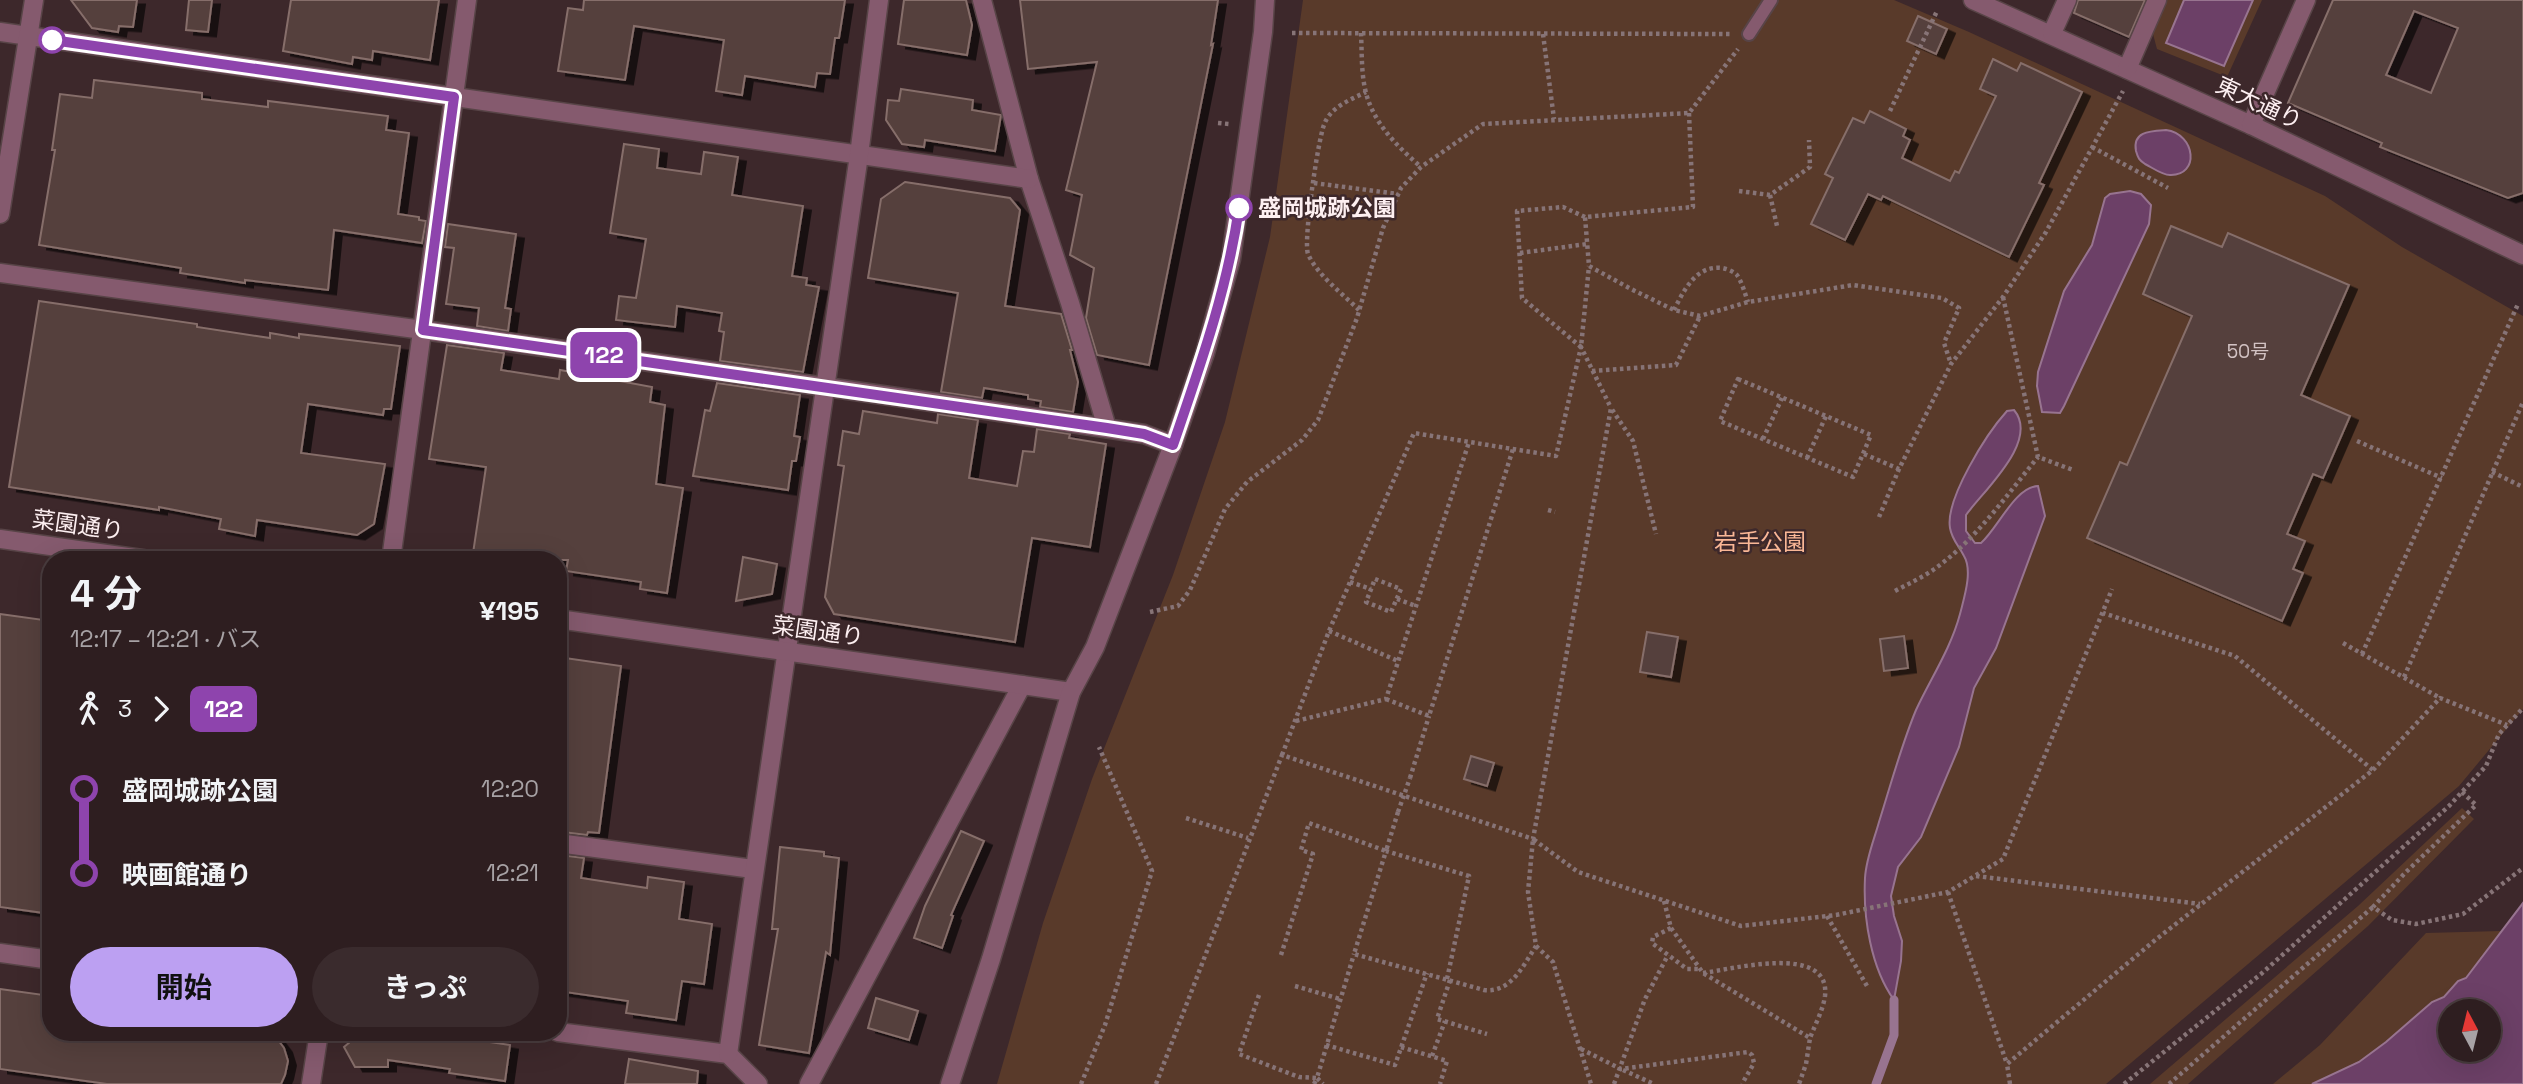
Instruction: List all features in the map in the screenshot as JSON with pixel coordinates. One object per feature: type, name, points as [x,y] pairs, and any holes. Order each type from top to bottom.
[{"type":"street","points":[[0,214],[34,0]]},
{"type":"street","points":[[392,551],[467,0]]},
{"type":"street","points":[[728,1054],[823,387],[859,155],[879,0]]},
{"type":"street","points":[[982,0],[1029,179],[1107,428]]},
{"type":"street","points":[[950,1084],[991,959],[1071,692],[1095,648],[1173,445],[1205,353],[1231,259],[1263,32],[1265,0]]},
{"type":"street","name":"東大通り","points":[[1973,0],[2052,33],[2251,125],[2523,255]]},
{"type":"street","points":[[2052,33],[2067,0]]},
{"type":"street","points":[[2127,69],[2157,0]]},
{"type":"street","points":[[2251,125],[2306,0]]},
{"type":"street","points":[[0,32],[1029,179]]},
{"type":"street","points":[[0,273],[423,330],[1107,428],[1144,434],[1173,445]]},
{"type":"street","name":"菜園通り","points":[[0,539],[85,551]]},
{"type":"street","name":"菜園通り","points":[[567,620],[1071,692]]},
{"type":"street","points":[[809,1084],[1022,685]]},
{"type":"street","points":[[567,844],[753,869]]},
{"type":"street","points":[[0,953],[42,959]]},
{"type":"street","points":[[567,1033],[728,1054],[758,1084]]},
{"type":"street","points":[[311,1084],[317,1041]]},
{"type":"lane","points":[[1749,34],[1771,0]]},
{"type":"path","points":[[1890,111],[1937,11]]},
{"type":"path","points":[[1292,33],[1749,34]]},
{"type":"path","points":[[1361,33],[1366,92],[1374,114],[1394,143],[1421,167]]},
{"type":"path","points":[[1543,33],[1554,120]]},
{"type":"path","points":[[1656,534],[1633,441],[1611,408],[1581,348],[1522,298],[1517,211],[1563,207],[1585,217],[1693,207],[1689,113],[1749,34]]},
{"type":"path","points":[[1878,517],[1951,364],[2003,297],[2046,232],[2124,89]]},
{"type":"path","points":[[1359,310],[1320,271],[1307,252],[1324,123],[1337,107],[1366,92]]},
{"type":"path","points":[[1150,612],[1178,607],[1190,590],[1224,509],[1247,482],[1301,440],[1318,420],[1359,310],[1382,228],[1398,194],[1421,167],[1483,124],[1689,113]]},
{"type":"path","points":[[1740,191],[1770,195],[1810,167],[1809,139]]},
{"type":"path","points":[[2092,147],[2168,188]]},
{"type":"path","points":[[1314,184],[1398,194]]},
{"type":"path","points":[[1770,195],[1777,226]]},
{"type":"path","points":[[1156,1084],[1329,631],[1414,433],[1556,456],[1581,348],[1589,266],[1585,217]]},
{"type":"path","points":[[1520,253],[1587,244]]},
{"type":"path","points":[[1589,266],[1674,310],[1700,316],[1748,302],[1853,285],[1942,298],[1959,308],[1944,343],[1951,364]]},
{"type":"path","points":[[1674,310],[1683,291],[1694,278],[1710,267],[1727,269],[1737,276],[1748,302]]},
{"type":"path","points":[[2003,297],[2038,457]]},
{"type":"path","points":[[2362,654],[2518,304]]},
{"type":"path","points":[[1592,371],[1676,365],[1700,316]]},
{"type":"path","points":[[1738,379],[1782,398],[1871,435],[1853,477],[1720,421],[1738,379]]},
{"type":"path","points":[[1763,439],[1782,398]]},
{"type":"path","points":[[2404,677],[2523,402]]},
{"type":"path","points":[[1591,1084],[1553,962],[1536,946],[1528,891],[1534,839],[1611,408]]},
{"type":"path","points":[[1807,458],[1826,416]]},
{"type":"path","points":[[2357,441],[2442,478]]},
{"type":"path","points":[[1386,699],[1469,442]]},
{"type":"path","points":[[1314,1084],[1513,449]]},
{"type":"path","points":[[1864,454],[1899,470]]},
{"type":"path","points":[[2038,457],[2073,470]]},
{"type":"path","points":[[1895,591],[1933,570],[1952,555],[1986,521],[2038,457]]},
{"type":"path","points":[[2492,472],[2523,487]]},
{"type":"path","points":[[1548,510],[1555,512]]},
{"type":"path","points":[[1375,579],[1401,589],[1391,612],[1366,602],[1371,589],[1375,579]]},
{"type":"path","points":[[1350,582],[1371,589]]},
{"type":"path","points":[[1282,755],[1534,839],[1578,872],[1741,926],[1827,916],[1948,892],[2003,859],[2112,589]]},
{"type":"path","points":[[1397,599],[1416,606]]},
{"type":"path","points":[[2103,613],[2235,656],[2373,770]]},
{"type":"path","points":[[1329,631],[1398,661]]},
{"type":"path","points":[[2343,643],[2440,698],[2507,725]]},
{"type":"path","points":[[2007,1064],[2201,904],[2373,770],[2440,698]]},
{"type":"path","points":[[1295,722],[1386,699],[1429,716]]},
{"type":"path","points":[[2124,1084],[2261,974],[2438,816],[2486,766],[2499,734],[2523,708]]},
{"type":"path","points":[[1081,1084],[1105,1025],[1152,871],[1099,747]]},
{"type":"path","points":[[2169,1084],[2373,907],[2404,873],[2476,805],[2462,792]]},
{"type":"path","points":[[1186,818],[1249,838]]},
{"type":"path","points":[[1280,955],[1312,854],[1301,850],[1310,823],[1469,876],[1449,979],[1437,1019],[1487,1034]]},
{"type":"path","points":[[2373,907],[2392,920],[2416,924],[2463,914],[2523,868]]},
{"type":"path","points":[[1975,876],[2201,904]]},
{"type":"path","points":[[1948,892],[2007,1064],[2010,1084]]},
{"type":"path","points":[[1664,901],[1671,929],[1701,971],[1810,1038]]},
{"type":"path","points":[[1827,916],[1867,986]]},
{"type":"path","points":[[1671,929],[1653,937],[1652,943],[1687,969],[1701,971],[1787,962],[1806,965],[1819,972],[1823,978],[1825,995],[1810,1038],[1806,1064],[1799,1084]]},
{"type":"path","points":[[1354,954],[1495,991],[1516,976],[1536,946]]},
{"type":"path","points":[[1614,1084],[1645,999],[1668,955]]},
{"type":"path","points":[[1326,1045],[1395,1065],[1427,973]]},
{"type":"path","points":[[1295,986],[1340,999]]},
{"type":"path","points":[[1259,995],[1239,1054],[1298,1077],[1317,1078],[1324,1084]]},
{"type":"path","points":[[1432,1056],[1445,1021]]},
{"type":"path","points":[[1401,1047],[1447,1061],[1440,1084]]},
{"type":"path","points":[[1581,1049],[1654,1084]]},
{"type":"path","points":[[1621,1069],[1748,1052],[1754,1063],[1742,1084]]},
{"type":"green space","name":"岩手公園","points":[[1303,0],[1894,0],[2325,196],[2402,247],[2523,316],[2523,709],[2459,786],[2106,1084],[997,1084],[1043,923],[1092,779],[1173,575],[1225,422],[1270,237]]},
{"type":"green space","points":[[2160,0],[2262,0],[2227,77],[2157,49],[2150,23]]},
{"type":"green space","points":[[2462,808],[2474,819],[2368,926],[2188,1084],[2150,1084],[2358,906]]},
{"type":"green space","points":[[2501,931],[2466,978],[2458,982],[2444,997],[2432,1002],[2359,1062],[2312,1084],[2273,1084],[2320,1045],[2426,933]]},
{"type":"shaded area","points":[[2184,0],[2253,0],[2224,66],[2166,43]]},
{"type":"shaded area","points":[[2166,130],[2176,133],[2188,146],[2190,162],[2180,174],[2161,173],[2143,163],[2137,153],[2136,144],[2140,136]]},
{"type":"shaded area","points":[[2130,191],[2141,194],[2151,205],[2149,224],[2064,406],[2060,413],[2042,412],[2037,386],[2038,372],[2064,291],[2092,245],[2105,198],[2110,194]]},
{"type":"shaded area","points":[[2014,410],[2020,422],[2020,436],[2015,451],[1966,515],[1966,531],[1975,543],[1981,543],[2022,493],[2038,486],[2045,516],[1996,648],[1974,688],[1959,747],[1921,837],[1898,867],[1891,896],[1902,941],[1894,1000],[1879,973],[1870,942],[1865,893],[1867,864],[1896,765],[1916,710],[1951,639],[1964,600],[1968,569],[1950,528],[1954,501],[1969,467],[1989,434],[2007,411]]},
{"type":"shaded area","points":[[2523,903],[2523,1084],[2312,1084],[2359,1062],[2438,1000],[2438,1062],[2501,1062],[2501,999],[2439,999],[2458,981],[2466,978]]},
{"type":"building","points":[[71,0],[137,0],[133,27],[119,26],[118,32],[92,28]]},
{"type":"building","points":[[189,0],[212,0],[208,32],[186,30]]},
{"type":"building","points":[[291,0],[439,0],[430,60],[373,51],[372,60],[353,57],[352,64],[283,51]]},
{"type":"building","points":[[584,0],[845,0],[839,38],[835,38],[830,74],[817,73],[815,87],[745,76],[742,95],[716,91],[724,40],[634,26],[625,80],[558,71],[568,8],[583,10]]},
{"type":"building","points":[[904,0],[966,0],[972,25],[967,55],[898,44]]},
{"type":"building","points":[[1020,0],[1218,0],[1211,45],[1213,44],[1149,365],[1097,355],[1086,318],[1094,268],[1070,255],[1082,195],[1066,190],[1097,62],[1028,69]]},
{"type":"building","points":[[2078,0],[2145,0],[2129,37],[2074,13]]},
{"type":"building","points":[[2333,0],[2523,0],[2523,193],[2508,198],[2380,147],[2382,143],[2288,103]],"holes":[[[2414,11],[2458,28],[2431,93],[2386,75]]]},
{"type":"building","points":[[1918,16],[1947,29],[1936,54],[1907,41]]},
{"type":"building","points":[[1993,59],[2017,71],[2021,63],[2082,92],[2039,183],[2044,185],[2009,257],[1883,196],[1881,200],[1868,194],[1845,240],[1811,224],[1833,178],[1825,174],[1853,118],[1864,123],[1870,111],[1906,129],[1903,136],[1910,140],[1902,158],[1950,181],[1955,171],[1959,173],[1996,96],[1980,89]]},
{"type":"building","points":[[94,80],[202,93],[202,99],[268,107],[268,101],[388,116],[386,130],[409,133],[398,214],[419,217],[419,220],[426,221],[422,243],[334,230],[328,290],[245,280],[245,283],[180,273],[181,268],[39,245],[55,150],[52,150],[60,94],[92,98]]},
{"type":"building","points":[[901,89],[973,100],[972,110],[1001,115],[995,151],[925,140],[924,147],[902,144],[886,120],[888,100],[899,101]]},
{"type":"building","points":[[624,144],[659,149],[657,168],[701,174],[704,152],[738,157],[732,195],[803,206],[792,276],[807,278],[806,285],[819,287],[803,372],[720,361],[724,332],[719,331],[722,313],[677,306],[675,327],[616,320],[619,296],[636,298],[646,239],[610,233]]},
{"type":"building","points":[[905,182],[1010,198],[1020,210],[1005,306],[1061,314],[1078,382],[1073,412],[1040,407],[1041,401],[1028,399],[1028,395],[984,388],[982,398],[941,392],[958,293],[868,278],[881,199]]},
{"type":"building","points":[[448,224],[516,234],[505,308],[511,309],[508,331],[477,326],[479,308],[446,304],[454,248],[445,247]]},
{"type":"building","points":[[2171,226],[2222,247],[2228,233],[2349,285],[2301,395],[2350,416],[2323,478],[2313,474],[2287,534],[2305,541],[2293,569],[2303,573],[2282,621],[2087,538],[2120,462],[2127,465],[2192,316],[2143,294]]},
{"type":"building","points":[[39,301],[197,324],[197,327],[270,338],[270,333],[299,338],[299,334],[400,346],[391,409],[384,409],[383,415],[308,404],[301,453],[385,464],[374,524],[357,535],[257,520],[255,536],[219,529],[221,519],[159,507],[159,510],[9,487]]},
{"type":"building","points":[[447,345],[504,353],[501,370],[559,379],[560,370],[652,387],[650,402],[665,405],[656,484],[683,488],[667,593],[640,589],[641,582],[567,571],[567,551],[473,551],[486,467],[429,459]]},
{"type":"building","points":[[717,383],[800,395],[794,436],[800,437],[796,461],[792,461],[788,490],[693,476],[705,410],[710,411]]},
{"type":"building","points":[[863,411],[937,423],[938,414],[978,420],[969,478],[1017,486],[1023,451],[1034,452],[1037,429],[1070,434],[1069,438],[1106,444],[1090,547],[1032,538],[1015,642],[834,614],[825,597],[844,466],[838,465],[843,431],[859,434]]},
{"type":"building","points":[[743,557],[777,564],[772,594],[736,601]]},
{"type":"building","points":[[0,614],[42,620],[42,913],[0,907]]},
{"type":"building","points":[[1647,632],[1678,637],[1671,677],[1640,672]]},
{"type":"building","points":[[1904,636],[1908,668],[1884,671],[1880,639]]},
{"type":"building","points":[[567,658],[621,666],[599,833],[588,832],[587,835],[567,832]]},
{"type":"building","points":[[1471,756],[1494,763],[1487,786],[1464,779]]},
{"type":"building","points":[[961,831],[984,841],[951,915],[953,916],[942,948],[914,938],[925,906]]},
{"type":"building","points":[[780,847],[824,852],[824,856],[839,858],[830,955],[826,952],[809,1053],[759,1045],[778,929],[772,929]]},
{"type":"building","points":[[567,856],[584,858],[581,878],[647,888],[648,877],[684,882],[679,919],[712,924],[704,984],[682,981],[676,1020],[626,1013],[628,1001],[567,992]]},
{"type":"building","points":[[0,989],[42,995],[42,1041],[279,1041],[288,1061],[281,1084],[107,1084],[0,1069]]},
{"type":"building","points":[[876,998],[918,1011],[909,1040],[868,1028]]},
{"type":"building","points":[[351,1041],[483,1041],[510,1045],[505,1081],[388,1060],[388,1067],[355,1067],[344,1047]]},
{"type":"building","points":[[629,1059],[698,1071],[697,1084],[625,1084]]},
{"type":"waterway","points":[[1876,1084],[1894,1035],[1894,1000]]},
{"type":"bus line","name":"122","points":[[52,40],[454,97],[423,330],[1107,428],[1144,434],[1173,445],[1205,353],[1231,259],[1239,208]]},
{"type":"place","name":"盛岡城跡公園","points":[[1239,208]]}]
